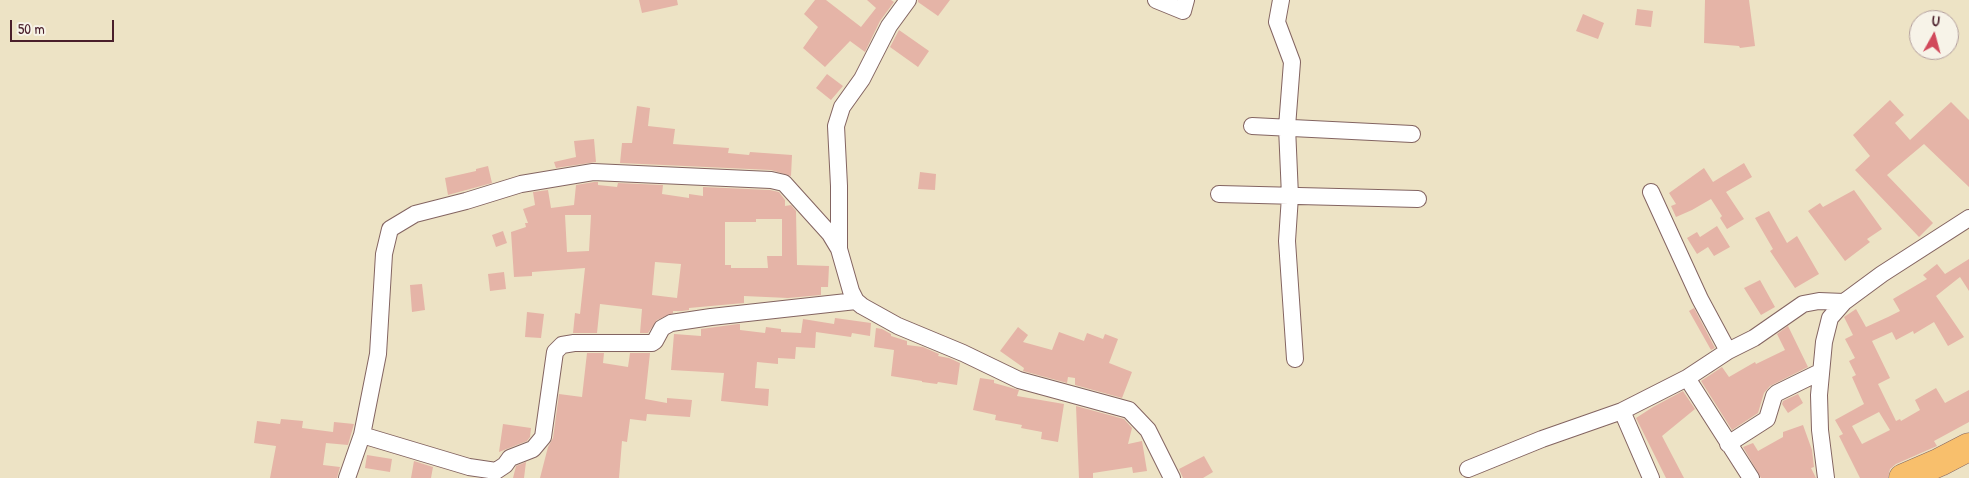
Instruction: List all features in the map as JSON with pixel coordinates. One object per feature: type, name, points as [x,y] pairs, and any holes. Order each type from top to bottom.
[{"type":"highway","points":[[1903,478],[1942,470],[1969,447]]},
{"type":"street","points":[[1156,0],[1183,11],[1186,0]]},
{"type":"street","points":[[838,249],[839,186],[836,126],[842,107],[862,79],[889,26],[905,1]]},
{"type":"street","points":[[1277,1],[1277,22],[1292,62],[1287,127],[1290,196],[1287,241],[1295,359]]},
{"type":"street","points":[[1252,126],[1412,134]]},
{"type":"street","points":[[347,478],[362,435],[378,354],[384,254],[390,229],[415,214],[521,184],[594,172],[784,182],[830,234],[838,249],[850,291],[856,301],[898,326],[963,353],[1019,380],[1129,410],[1148,430],[1172,478]]},
{"type":"street","points":[[1651,192],[1700,299],[1728,352]]},
{"type":"street","points":[[1219,194],[1418,199]]},
{"type":"street","points":[[1826,478],[1820,430],[1820,372],[1828,326],[1835,311],[1844,302],[1882,274],[1969,218]]},
{"type":"street","points":[[362,435],[469,468],[496,471],[505,465],[510,458],[534,449],[543,436],[555,352],[562,345],[574,343],[652,343],[662,328],[671,323],[856,301]]},
{"type":"street","points":[[1468,469],[1542,439],[1622,411],[1687,378],[1754,338],[1803,304],[1819,301],[1844,302]]},
{"type":"street","points":[[1728,444],[1767,419],[1774,396],[1777,393],[1820,372]]},
{"type":"street","points":[[1687,378],[1751,478]]},
{"type":"street","points":[[1622,411],[1651,478]]},
{"type":"building","points":[[639,0],[677,0],[678,5],[642,13]]},
{"type":"building","points":[[815,0],[826,0],[861,27],[876,8],[867,0],[891,0],[894,2],[880,21],[865,52],[850,41],[825,67],[803,48],[818,27],[804,14]]},
{"type":"building","points":[[918,0],[950,0],[938,16],[918,2]]},
{"type":"building","points":[[1705,0],[1749,0],[1755,46],[1740,48],[1739,46],[1704,43]]},
{"type":"building","points":[[1637,9],[1653,11],[1651,27],[1635,25]]},
{"type":"building","points":[[1583,14],[1604,23],[1598,39],[1576,31]]},
{"type":"building","points":[[899,30],[929,51],[918,67],[890,47]]},
{"type":"building","points":[[827,74],[843,86],[831,100],[816,88]]},
{"type":"building","points":[[1890,100],[1904,115],[1895,123],[1910,140],[1951,102],[1969,120],[1969,187],[1924,144],[1887,175],[1933,223],[1919,237],[1855,170],[1870,156],[1853,135]]},
{"type":"building","points":[[637,106],[650,108],[648,126],[675,129],[673,144],[729,148],[728,153],[749,155],[750,152],[792,155],[791,176],[771,170],[620,163],[622,143],[632,143]]},
{"type":"building","points":[[594,139],[596,162],[556,168],[554,162],[576,157],[574,141]]},
{"type":"building","points":[[1744,163],[1752,177],[1726,192],[1744,219],[1727,229],[1720,218],[1722,216],[1711,199],[1676,217],[1671,206],[1676,204],[1669,193],[1704,168],[1713,182]]},
{"type":"building","points":[[488,166],[492,183],[448,195],[445,178],[476,171],[476,169]]},
{"type":"building","points":[[920,172],[936,174],[935,190],[918,189]]},
{"type":"building","points":[[598,182],[598,185],[617,187],[618,183],[663,185],[662,194],[689,198],[689,194],[703,196],[703,187],[779,192],[785,200],[785,206],[791,205],[796,211],[797,265],[829,266],[828,287],[821,287],[821,295],[788,298],[744,296],[744,303],[673,311],[673,313],[657,320],[648,333],[640,333],[642,309],[600,304],[597,333],[573,333],[575,313],[580,314],[585,268],[532,272],[532,276],[514,277],[511,232],[526,227],[525,223],[528,223],[523,209],[535,205],[533,192],[548,190],[551,208],[574,205],[576,185]],"holes":[[[565,215],[591,215],[589,251],[567,252]],[[756,219],[782,219],[782,256],[767,256],[768,268],[731,268],[731,265],[725,265],[725,222],[756,222]],[[655,262],[681,264],[677,298],[652,295]]]},
{"type":"building","points":[[1854,190],[1882,229],[1867,239],[1870,242],[1845,261],[1808,211],[1820,203],[1823,207]]},
{"type":"building","points":[[1769,211],[1787,243],[1797,236],[1819,274],[1795,288],[1770,251],[1773,249],[1755,218]]},
{"type":"building","points":[[1717,226],[1730,247],[1714,256],[1708,247],[1697,254],[1687,238],[1697,232],[1700,237]]},
{"type":"building","points":[[503,231],[507,243],[496,247],[492,235]]},
{"type":"building","points":[[1969,259],[1969,291],[1960,277],[1936,296],[1964,337],[1948,346],[1934,322],[1914,334],[1913,331],[1896,340],[1892,332],[1872,341],[1890,378],[1878,384],[1896,421],[1900,419],[1901,421],[1920,410],[1915,400],[1936,388],[1945,403],[1969,390],[1969,422],[1934,441],[1937,446],[1896,464],[1890,469],[1888,478],[1860,478],[1839,436],[1843,434],[1835,420],[1864,404],[1852,377],[1856,375],[1849,361],[1855,358],[1845,339],[1853,335],[1844,317],[1856,309],[1866,327],[1900,311],[1893,299],[1927,279],[1923,275],[1937,264],[1945,274]],"holes":[[[1879,412],[1890,430],[1862,444],[1852,426]]]},
{"type":"building","points":[[504,272],[506,289],[490,291],[488,274]]},
{"type":"building","points":[[1760,280],[1775,307],[1761,315],[1744,288]]},
{"type":"building","points":[[422,284],[425,310],[412,312],[410,285]]},
{"type":"building","points":[[1694,308],[1715,348],[1711,350],[1689,311]]},
{"type":"building","points":[[527,312],[544,314],[541,338],[525,337]]},
{"type":"building","points":[[835,318],[871,323],[870,336],[852,333],[851,337],[816,332],[815,348],[796,347],[795,359],[778,358],[778,364],[757,362],[755,388],[769,389],[768,406],[721,401],[724,373],[671,370],[674,334],[701,336],[701,329],[738,324],[740,324],[740,330],[765,333],[766,327],[781,329],[781,332],[801,333],[803,319],[834,324]]},
{"type":"building","points":[[1788,326],[1808,367],[1770,386],[1764,393],[1758,413],[1732,430],[1701,381],[1722,367],[1729,377],[1755,362],[1756,364],[1785,350],[1777,334]]},
{"type":"building","points":[[1018,327],[1028,335],[1023,342],[1052,350],[1059,332],[1084,341],[1087,333],[1103,339],[1105,334],[1118,339],[1109,363],[1132,372],[1122,398],[1075,385],[1075,378],[1068,377],[1067,383],[1023,371],[1024,368],[1000,351]]},
{"type":"building","points":[[876,328],[882,329],[891,334],[891,336],[907,341],[907,345],[923,347],[939,354],[938,356],[960,363],[957,385],[922,382],[891,376],[894,350],[874,347]]},
{"type":"building","points":[[587,353],[604,353],[603,363],[628,367],[630,353],[650,353],[645,399],[667,403],[667,398],[692,400],[690,417],[647,414],[646,421],[630,419],[627,442],[622,441],[619,478],[540,478],[548,447],[553,438],[559,394],[582,397]]},
{"type":"building","points":[[980,378],[994,380],[994,383],[1019,390],[1017,396],[1064,404],[1058,442],[1041,439],[1042,432],[1021,428],[1022,425],[995,420],[996,415],[973,410]]},
{"type":"building","points":[[1683,391],[1695,409],[1662,436],[1684,478],[1666,478],[1636,418]]},
{"type":"building","points":[[1798,394],[1803,403],[1788,413],[1782,404],[1783,401]]},
{"type":"building","points":[[1076,406],[1124,419],[1132,428],[1128,444],[1142,441],[1147,471],[1133,473],[1132,467],[1093,473],[1093,478],[1079,478]]},
{"type":"building","points":[[281,419],[303,421],[302,428],[333,432],[334,422],[354,424],[348,445],[326,443],[323,465],[340,467],[337,478],[270,478],[276,446],[254,443],[257,421],[280,424]]},
{"type":"building","points":[[503,424],[531,428],[530,437],[527,441],[499,452]]},
{"type":"building","points":[[1803,425],[1812,450],[1814,467],[1811,468],[1816,478],[1761,478],[1743,447],[1753,443],[1758,451],[1783,437],[1783,432]]},
{"type":"building","points":[[367,455],[392,459],[390,472],[365,468]]},
{"type":"building","points":[[1204,456],[1213,472],[1203,478],[1183,478],[1179,469]]},
{"type":"building","points":[[414,461],[433,467],[431,478],[411,478]]},
{"type":"building","points":[[526,462],[524,478],[513,478],[516,466]]}]
